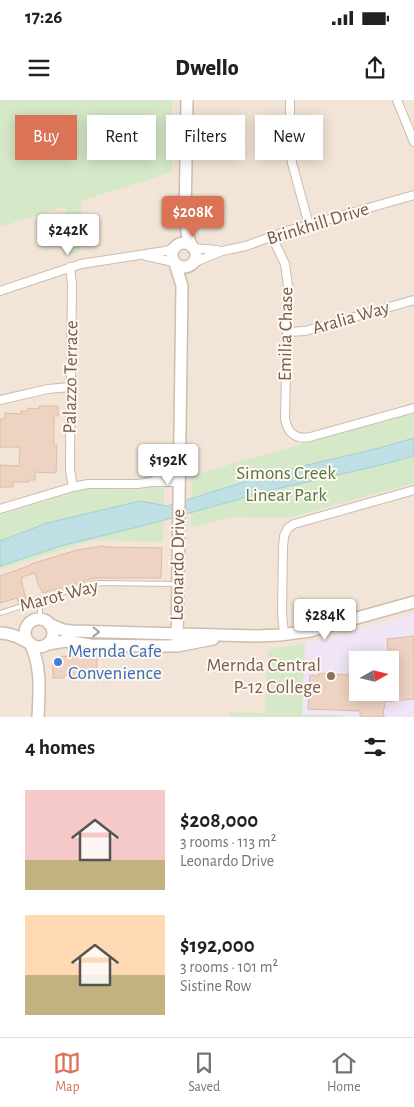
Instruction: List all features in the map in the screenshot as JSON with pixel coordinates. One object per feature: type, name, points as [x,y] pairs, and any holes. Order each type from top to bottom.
[{"type":"street","points":[[142,255],[186,267],[193,263],[196,255],[188,237],[185,219],[187,100]]},
{"type":"street","points":[[290,100],[292,163],[309,225]]},
{"type":"street","points":[[397,100],[414,142]]},
{"type":"street","name":"Brinkhill Drive","points":[[193,263],[222,251],[246,246],[287,231],[414,195]]},
{"type":"street","points":[[174,263],[172,255],[174,247],[180,237],[185,219]]},
{"type":"street","name":"Emilia Chase","points":[[272,237],[282,256],[286,274],[288,301],[285,418],[291,433],[300,438],[310,437],[414,408]]},
{"type":"street","points":[[0,291],[88,262],[165,251],[182,243],[186,243],[193,248]]},
{"type":"street","name":"Brinkhill Drive","points":[[193,248],[222,251]]},
{"type":"street","name":"Leonardo Drive","points":[[174,263],[182,286],[177,640]]},
{"type":"street","name":"Leonardo Drive","points":[[182,286],[193,263]]},
{"type":"street","name":"Palazzo Terrace","points":[[70,267],[72,284],[70,470],[73,487]]},
{"type":"street","name":"Aralia Way","points":[[287,332],[305,331],[414,300]]},
{"type":"street","points":[[0,400],[48,388],[70,387]]},
{"type":"street","points":[[0,510],[88,484],[138,484],[151,482],[166,475],[180,477]]},
{"type":"street","points":[[284,634],[282,613],[283,548],[284,536],[288,528],[294,524],[414,490]]},
{"type":"street","points":[[3,633],[18,637],[39,647],[64,641],[90,646],[229,635],[284,634],[310,631],[414,602]]},
{"type":"street","points":[[3,633],[40,622],[63,630],[177,640]]},
{"type":"street","points":[[38,717],[39,673],[36,656],[27,639],[26,631],[40,622]]},
{"type":"street","points":[[39,673],[48,644],[53,636],[52,627],[40,622]]},
{"type":"lane","name":"Marot Way","points":[[0,613],[89,584],[178,584]]},
{"type":"lane","points":[[40,600],[40,622]]},
{"type":"shaded area","points":[[0,100],[414,100],[414,614],[334,637],[305,643],[302,715],[230,712],[230,717],[0,717]]},
{"type":"shaded area","name":"Mernda Central P-12 College","points":[[414,614],[414,717],[302,715],[305,643],[334,637]]},
{"type":"shaded area","points":[[62,656],[102,657],[101,681],[53,680],[53,664]]},
{"type":"green space","points":[[0,100],[172,100],[172,115],[166,115],[166,160],[172,160],[172,172],[81,201],[81,251],[65,255],[66,206],[0,227]]},
{"type":"green space","name":"Simons Creek Linear Park","points":[[414,413],[414,483],[288,518],[232,517],[191,528],[192,476]]},
{"type":"green space","points":[[158,485],[164,489],[163,542],[93,540],[0,569],[0,515],[86,489],[142,490]]},
{"type":"green space","points":[[305,643],[302,715],[343,715],[343,717],[230,717],[230,712],[265,713],[268,650]]},
{"type":"water","points":[[414,438],[414,456],[276,489],[150,524],[64,545],[0,566],[0,541],[47,523],[140,501],[167,506],[270,474]]},
{"type":"building","points":[[39,406],[58,406],[58,416],[54,416],[54,445],[57,445],[56,473],[35,472],[35,480],[13,482],[13,487],[0,487],[0,465],[19,466],[20,447],[0,447],[0,419],[5,419],[5,413],[21,414],[21,411],[28,411],[28,408],[39,409]]},
{"type":"building","points":[[104,546],[162,548],[161,578],[94,578],[43,593],[35,573],[21,579],[26,599],[18,602],[17,598],[0,603],[0,576],[77,550]]},
{"type":"building","points":[[414,636],[414,699],[399,700],[399,651],[388,651],[387,639]]},
{"type":"building","points":[[62,656],[97,658],[97,679],[88,679],[88,675],[64,675],[64,678],[53,678],[53,664]]},
{"type":"building","points":[[319,673],[349,675],[349,701],[394,701],[384,702],[384,717],[360,717],[360,711],[308,709],[310,675],[319,676]]},
{"type":"place","name":"Mernda Cafe Convenience","points":[[58,662]]},
{"type":"place","name":"Mernda Central P-12 College","points":[[331,676]]}]
